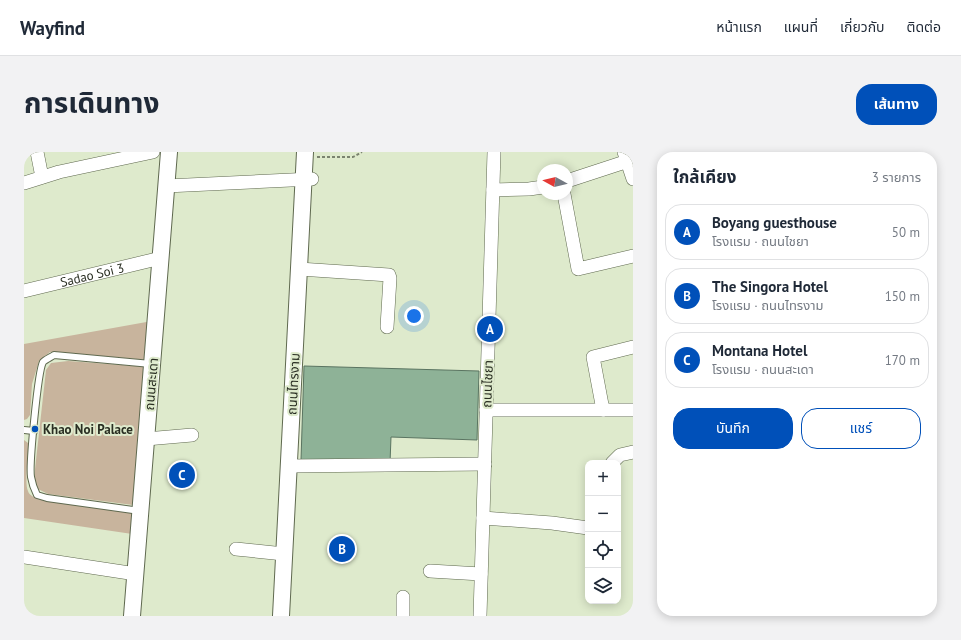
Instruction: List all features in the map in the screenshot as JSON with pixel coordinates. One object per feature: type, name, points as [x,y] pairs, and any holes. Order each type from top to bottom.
[{"type":"street","points":[[37,152],[42,177]]},
{"type":"street","points":[[24,182],[59,172],[153,152]]},
{"type":"street","name":"ถนนสะเดา","points":[[132,616],[169,152]]},
{"type":"street","name":"ถนนไชยา","points":[[480,616],[494,152]]},
{"type":"street","name":"ถนนไทรงาม","points":[[281,616],[299,268],[308,179],[305,155]]},
{"type":"street","points":[[573,179],[626,157],[633,179]]},
{"type":"street","points":[[166,186],[308,179]]},
{"type":"street","points":[[493,190],[529,190],[537,188]]},
{"type":"street","points":[[565,200],[578,269],[633,256]]},
{"type":"street","name":"Sadao Soi 3","points":[[24,290],[161,258]]},
{"type":"street","points":[[299,268],[389,275],[387,327]]},
{"type":"street","points":[[603,410],[593,357],[633,347]]},
{"type":"street","points":[[486,410],[633,410]]},
{"type":"street","points":[[146,439],[192,435]]},
{"type":"street","points":[[615,460],[620,455],[633,452]]},
{"type":"street","points":[[289,466],[485,464]]},
{"type":"street","points":[[483,518],[552,523],[585,528]]},
{"type":"street","points":[[236,549],[284,554]]},
{"type":"street","points":[[24,557],[136,574]]},
{"type":"street","points":[[430,571],[481,574]]},
{"type":"street","points":[[403,597],[403,616]]},
{"type":"lane","points":[[141,511],[47,498],[37,495],[33,488],[31,476],[34,431],[40,374],[44,362],[54,355],[152,364]]},
{"type":"lane","points":[[24,430],[34,431]]},
{"type":"path","points":[[305,155],[354,156],[362,152]]},
{"type":"shaded area","points":[[152,321],[149,360],[50,352],[39,361],[32,384],[30,415],[24,420],[24,344]]},
{"type":"shaded area","points":[[68,361],[149,367],[133,505],[48,494],[38,489],[34,478],[46,370],[51,363]]},
{"type":"shaded area","points":[[24,440],[28,443],[26,482],[30,495],[37,499],[131,513],[140,516],[139,535],[24,518]]},
{"type":"building","points":[[304,366],[479,371],[477,440],[391,437],[390,463],[301,460]]},
{"type":"place","name":"Boyang guesthouse","points":[[490,329]]},
{"type":"place","name":"Khao Noi Palace","points":[[35,429]]},
{"type":"place","name":"Montana Hotel","points":[[182,475]]},
{"type":"place","name":"The Singora Hotel","points":[[342,549]]}]
